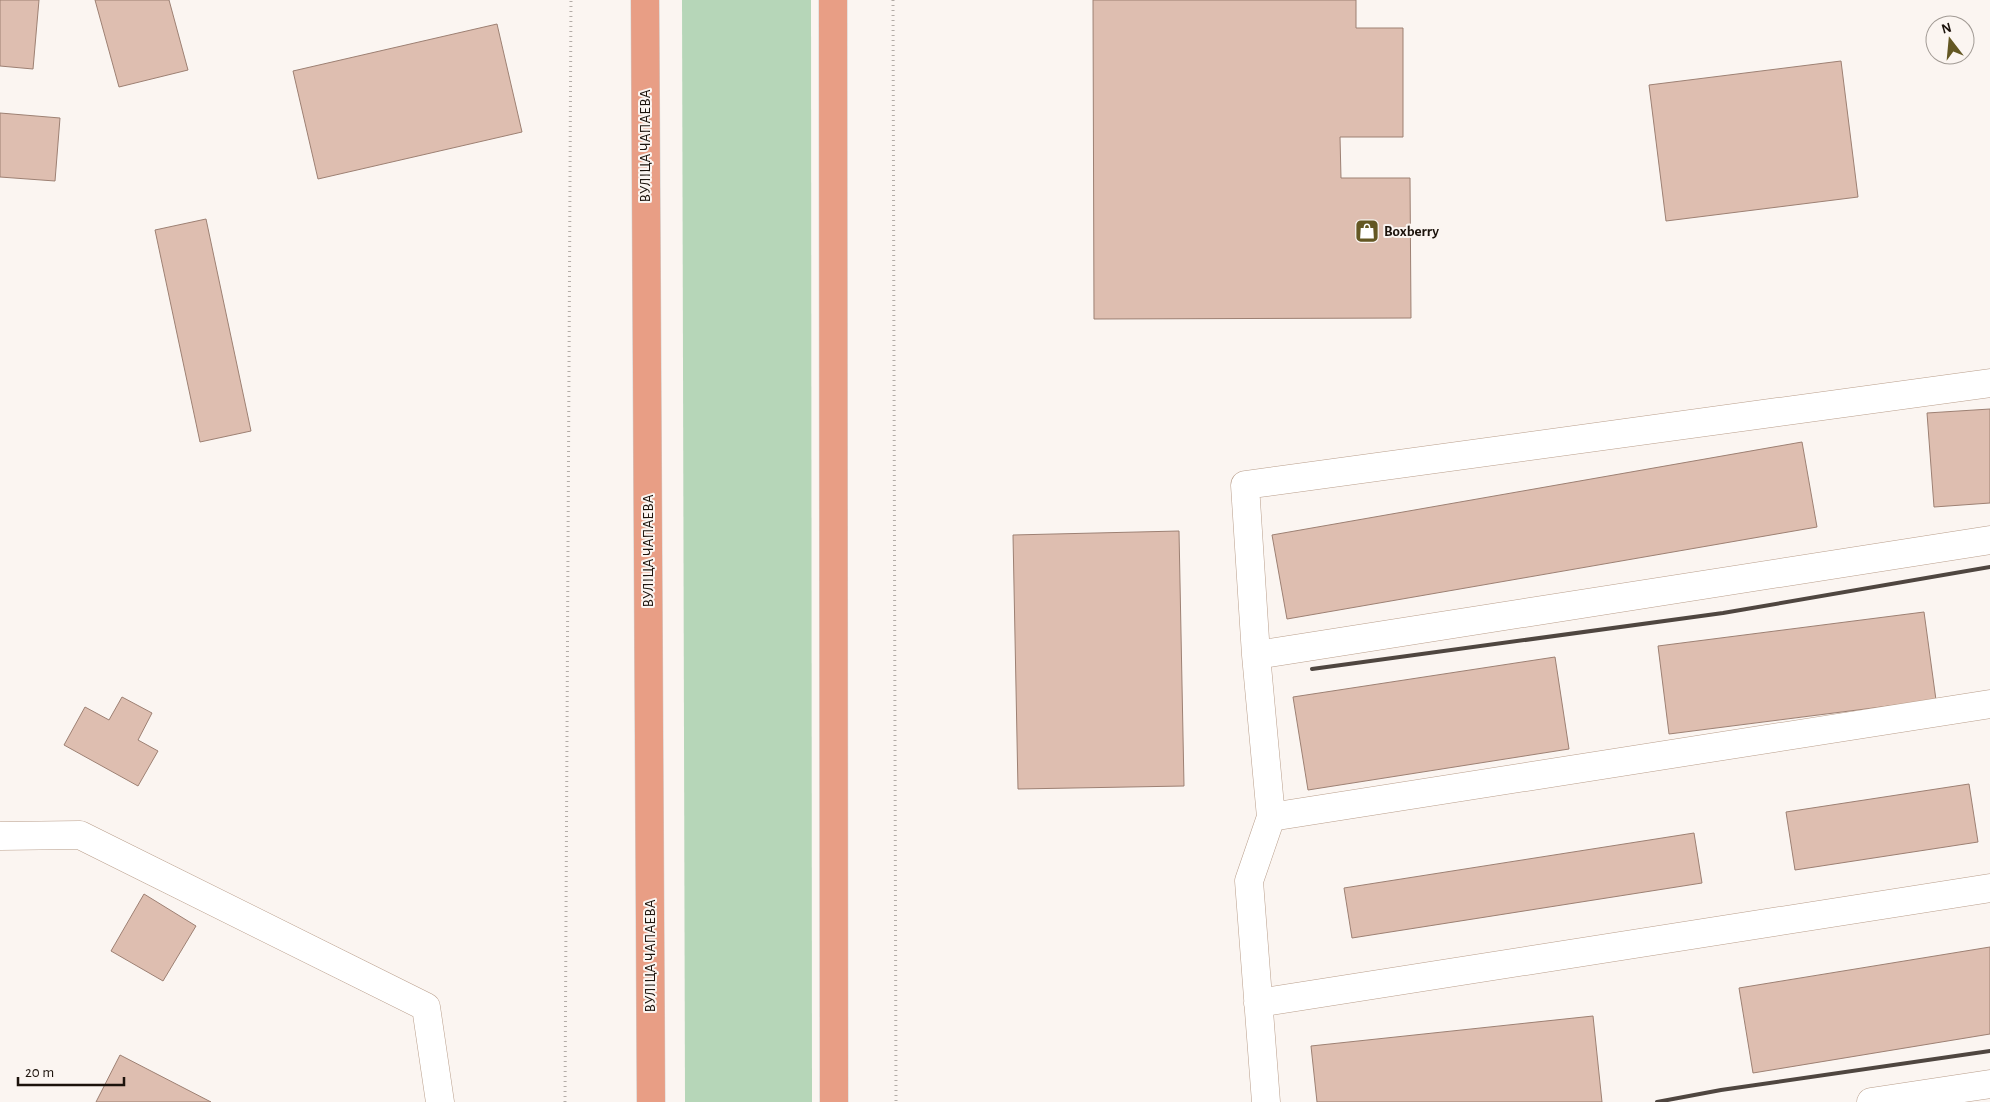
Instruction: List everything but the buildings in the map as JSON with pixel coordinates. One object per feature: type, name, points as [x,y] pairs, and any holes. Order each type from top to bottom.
[{"type":"main road","name":"ВУЛІЦА ЧАПАЕВА","points":[[645,0],[651,1102]]},
{"type":"main road","points":[[833,0],[834,1102]]},
{"type":"lane","points":[[1266,1102],[1248,881],[1271,818],[1256,655],[1245,485],[1990,383]]},
{"type":"lane","points":[[1256,655],[1990,540]]},
{"type":"lane","points":[[1271,818],[1990,704]]},
{"type":"lane","points":[[0,836],[80,835],[426,1007],[440,1102]]},
{"type":"lane","points":[[1258,1003],[1990,888]]},
{"type":"lane","points":[[1871,1102],[1990,1084]]},
{"type":"path","points":[[565,1102],[571,0]]},
{"type":"path","points":[[892,0],[896,1102]]},
{"type":"green space","points":[[682,0],[811,0],[812,1102],[685,1102]]},
{"type":"railway","points":[[1312,669],[1723,613],[1990,567]]},
{"type":"railway","points":[[1657,1102],[1721,1090],[1990,1051]]},
{"type":"place","name":"Boxberry","points":[[1367,231]]}]
